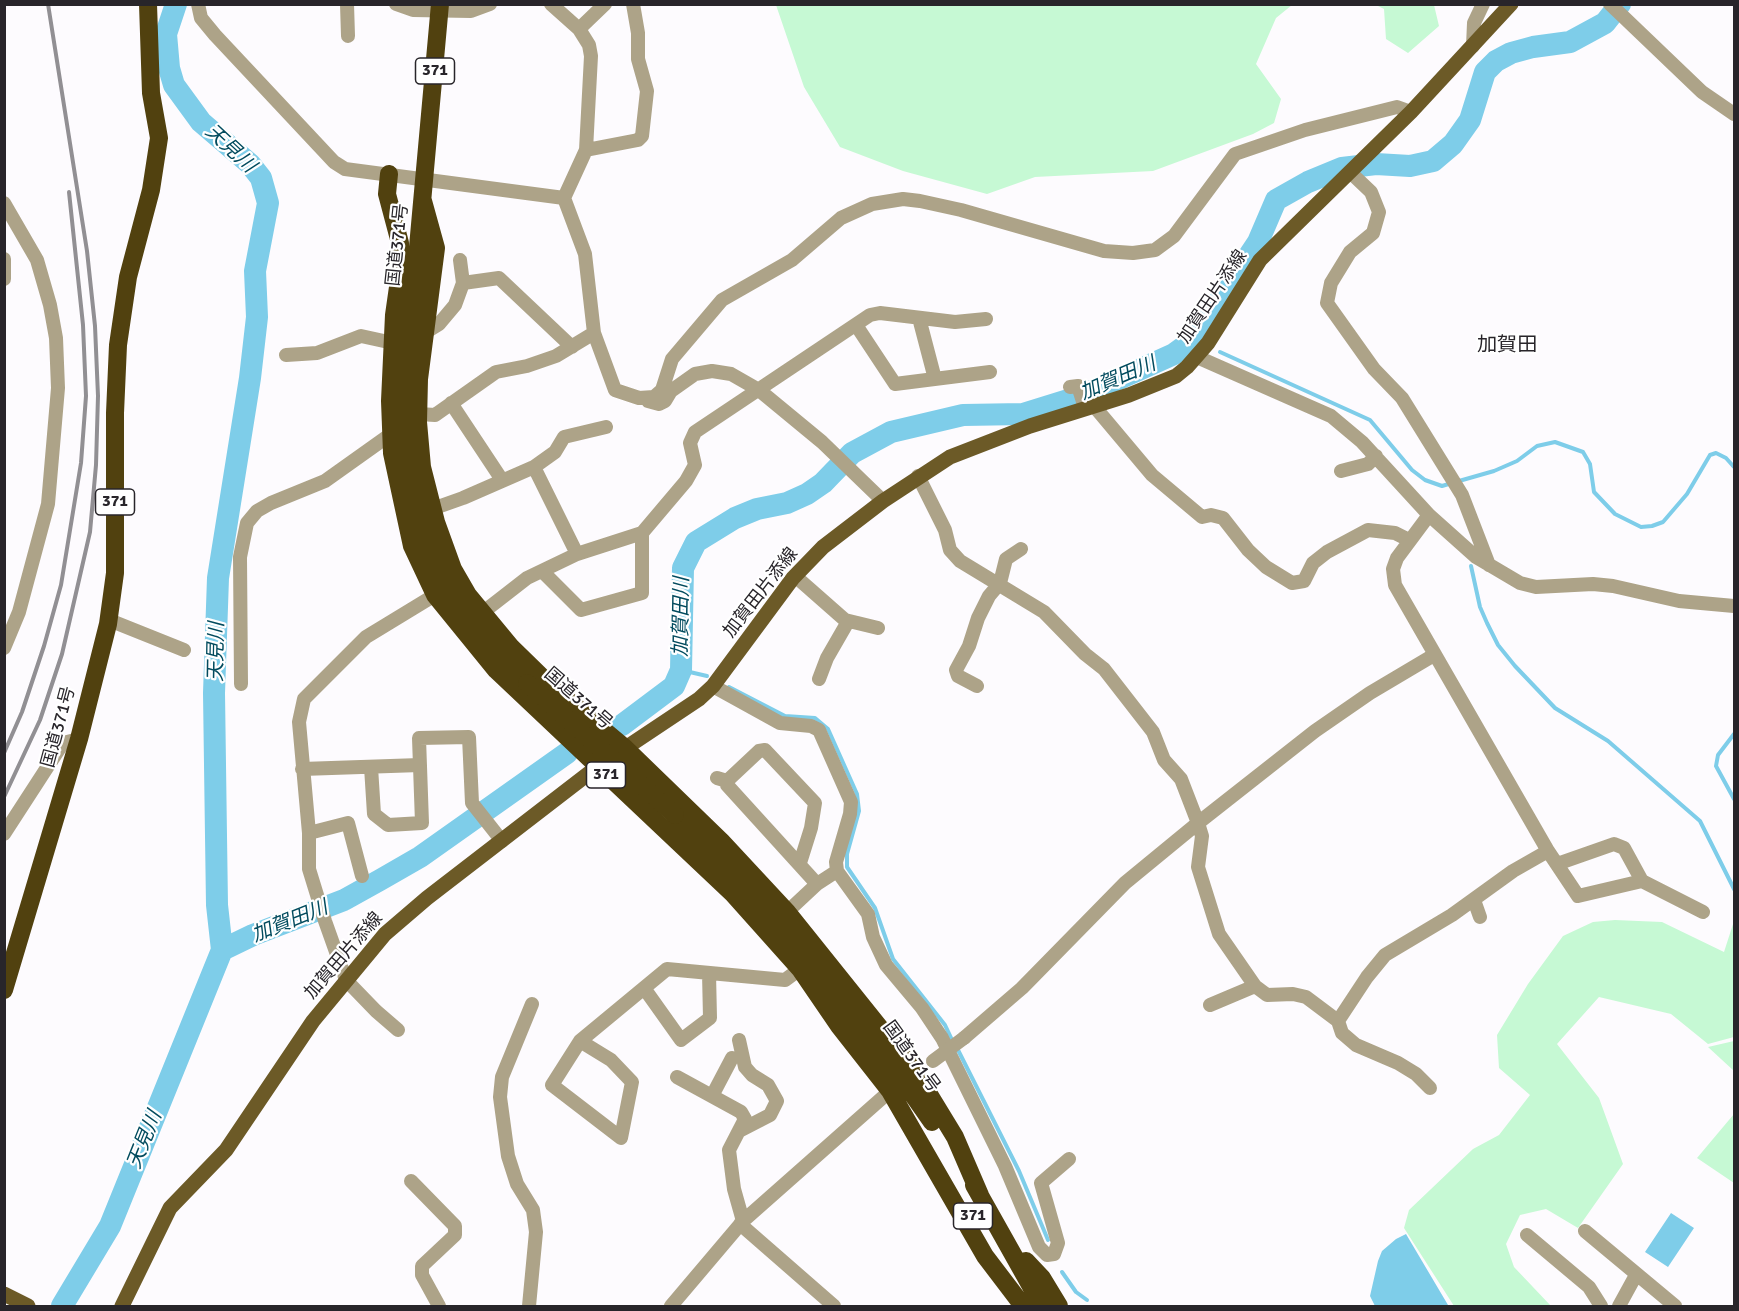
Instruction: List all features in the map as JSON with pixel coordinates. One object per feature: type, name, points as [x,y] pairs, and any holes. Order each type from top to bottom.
[{"type":"highway","name":"国道371号","points":[[4,990],[79,739],[109,620],[115,573],[115,413],[118,345],[128,278],[151,190],[159,138],[152,93],[148,4]]},
{"type":"highway","name":"国道371号","points":[[440,7],[426,180],[409,346],[405,432],[416,511],[438,569],[464,611],[482,634],[528,683],[675,815],[750,891],[831,986],[915,1096],[980,1196],[1042,1306]]},
{"type":"highway","name":"371","points":[[389,174],[387,194],[400,243],[400,273],[393,343],[391,434],[400,499],[412,546],[435,595],[496,670],[597,767],[649,812],[733,894],[800,969],[839,1026],[886,1085],[909,1121],[985,1256],[1023,1306]]},
{"type":"highway","name":"371","points":[[423,201],[436,248],[419,379],[422,467],[432,509],[453,569],[482,613],[511,647],[552,687],[625,748],[721,841],[787,912],[916,1073],[1059,1306]]},
{"type":"highway","points":[[831,986],[886,1085]]},
{"type":"highway","name":"371","points":[[909,1121],[952,1179],[1010,1273],[1042,1306]]},
{"type":"highway","name":"371","points":[[955,1137],[980,1196]]},
{"type":"highway","name":"371","points":[[1006,1239],[1042,1278]]},
{"type":"main road","name":"加賀田片添線","points":[[122,1306],[170,1208],[226,1150],[313,1021],[385,934],[499,837],[597,767],[699,699],[713,686],[795,576],[823,547],[918,476],[950,457],[1176,376],[1197,357],[1260,260],[1336,186],[1353,175],[1369,154],[1511,4]]},
{"type":"main road","points":[[4,1294],[28,1306]]},
{"type":"street","points":[[198,4],[201,18],[215,35],[334,162],[359,173],[389,174],[564,198]]},
{"type":"street","points":[[347,4],[348,36]]},
{"type":"street","points":[[396,4],[413,10],[440,7],[471,11],[490,4]]},
{"type":"street","points":[[551,4],[579,29],[589,45],[591,56],[586,150],[564,198],[585,254],[594,333],[615,390],[659,404],[682,382],[695,374],[712,372],[730,374],[759,390],[832,451],[883,501]]},
{"type":"street","points":[[579,29],[605,4]]},
{"type":"street","points":[[586,150],[638,140],[642,136],[646,91],[638,59],[638,33],[633,4]]},
{"type":"street","points":[[1473,46],[1474,23],[1483,4]]},
{"type":"street","points":[[1610,4],[1702,92],[1734,114]]},
{"type":"street","points":[[644,398],[654,397],[662,390],[672,359],[722,300],[792,260],[841,218],[872,204],[903,199],[920,201],[961,210],[1104,250],[1133,253],[1155,250],[1174,236],[1235,154],[1294,133],[1397,107],[1411,112]]},
{"type":"street","points":[[1353,175],[1371,192],[1379,212],[1373,233],[1350,252],[1331,283],[1327,303],[1374,369],[1402,399],[1459,490],[1488,565]]},
{"type":"street","points":[[4,203],[37,260],[50,305],[56,338],[58,388],[48,504],[19,612],[4,648]]},
{"type":"street","points":[[4,259],[4,279]]},
{"type":"street","points":[[426,332],[440,324],[455,306],[463,283],[460,260]]},
{"type":"street","points":[[463,283],[499,278],[572,347]]},
{"type":"street","points":[[482,613],[527,578],[577,554],[642,533],[691,473],[695,465],[690,443],[695,432],[870,315],[880,313],[955,322],[986,319]]},
{"type":"street","points":[[919,318],[935,379]]},
{"type":"street","points":[[856,325],[895,384],[990,372]]},
{"type":"street","points":[[419,414],[435,415],[496,372],[527,366],[556,356],[594,333]]},
{"type":"street","points":[[286,355],[318,352],[361,336],[393,343]]},
{"type":"street","points":[[1197,357],[1317,408],[1362,442],[1429,515],[1488,565],[1509,578],[1536,587],[1603,585],[1679,601],[1734,606]]},
{"type":"street","points":[[1074,387],[1088,406],[1152,476],[1202,517],[1211,515],[1224,518],[1248,550],[1266,567],[1292,583],[1300,584],[1304,581],[1313,563],[1327,552],[1368,530],[1395,533],[1409,540]]},
{"type":"street","points":[[451,403],[502,480]]},
{"type":"street","points":[[432,509],[464,498],[534,467],[555,452],[564,437],[606,427]]},
{"type":"street","points":[[241,684],[240,557],[247,523],[256,511],[325,481],[391,434]]},
{"type":"street","points":[[1341,471],[1368,464],[1376,456]]},
{"type":"street","points":[[534,467],[577,554]]},
{"type":"street","points":[[918,476],[945,530],[950,550],[960,561],[1044,612],[1085,654],[1104,669],[1153,732],[1164,760],[1181,779],[1198,822],[1202,836],[1198,867],[1219,934],[1255,986],[1267,995],[1293,994],[1306,997],[1338,1021],[1342,1033],[1356,1045],[1398,1063],[1416,1074],[1430,1088]]},
{"type":"street","points":[[1429,515],[1397,558],[1393,569],[1395,585],[1548,851],[1578,896],[1642,881]]},
{"type":"street","points":[[542,571],[581,610],[642,593],[642,533]]},
{"type":"street","points":[[977,686],[958,676],[956,670],[969,646],[978,618],[989,596],[999,583],[1006,559],[1020,549]]},
{"type":"street","points":[[795,576],[845,620],[878,628]]},
{"type":"street","points":[[398,1030],[346,980],[318,900],[309,869],[309,833],[299,722],[304,699],[366,637],[435,595]]},
{"type":"street","points":[[109,620],[184,650]]},
{"type":"street","points":[[819,679],[827,658],[846,625],[845,620]]},
{"type":"street","points":[[916,1073],[964,1038],[1022,988],[1125,883],[1198,822],[1315,731],[1370,693],[1434,655]]},
{"type":"street","points":[[713,686],[780,723],[811,726],[819,730],[851,802],[850,814],[836,862],[837,871],[868,914],[873,937],[886,966],[922,1008],[942,1038],[1005,1166],[1039,1247],[1047,1255],[1054,1254],[1058,1243],[1041,1184],[1069,1159]]},
{"type":"street","points":[[371,767],[374,814],[388,825],[422,823],[419,738],[469,736],[474,806],[499,837]]},
{"type":"street","points":[[4,834],[63,743],[79,739]]},
{"type":"street","points":[[800,863],[811,828],[815,803],[765,750],[759,751],[722,780],[800,863],[816,884]]},
{"type":"street","points":[[302,769],[420,765]]},
{"type":"street","points":[[309,833],[348,823],[362,876]]},
{"type":"street","points":[[1557,864],[1614,844],[1624,848],[1642,881],[1703,912]]},
{"type":"street","points":[[1338,1021],[1367,977],[1385,956],[1474,900],[1513,871],[1548,851]]},
{"type":"street","points":[[787,912],[816,884],[837,871]]},
{"type":"street","points":[[1474,900],[1480,917]]},
{"type":"street","points":[[580,1041],[611,1060],[632,1082],[621,1138],[552,1085],[580,1041],[667,969],[785,980],[800,969]]},
{"type":"street","points":[[644,988],[681,1040],[710,1018],[710,973]]},
{"type":"street","points":[[1210,1005],[1255,986]]},
{"type":"street","points":[[528,1306],[536,1232],[532,1210],[517,1184],[508,1156],[500,1097],[502,1077],[532,1004]]},
{"type":"street","points":[[739,1040],[745,1066],[752,1075],[768,1085],[777,1101],[770,1115],[739,1131]]},
{"type":"street","points":[[712,1096],[732,1058]]},
{"type":"street","points":[[677,1077],[741,1112],[745,1119],[729,1150],[741,1222],[834,1306]]},
{"type":"street","points":[[671,1306],[741,1222],[886,1085]]},
{"type":"street","points":[[411,1181],[455,1226],[454,1235],[422,1266],[422,1275],[439,1306]]},
{"type":"street","points":[[1585,1232],[1675,1306]]},
{"type":"street","points":[[1527,1235],[1589,1287],[1601,1306]]},
{"type":"street","points":[[1619,1306],[1636,1275]]},
{"type":"green space","points":[[776,5],[1292,5],[1276,18],[1256,64],[1281,99],[1274,123],[1253,134],[1153,171],[1035,177],[987,194],[903,171],[840,147],[804,87]]},
{"type":"green space","points":[[1376,5],[1434,5],[1439,26],[1408,53],[1386,39],[1384,9]]},
{"type":"green space","points":[[1615,920],[1662,922],[1724,952],[1734,921],[1734,1037],[1708,1044],[1671,1014],[1599,997],[1557,1044],[1599,1098],[1623,1164],[1578,1228],[1546,1209],[1520,1215],[1506,1244],[1514,1267],[1551,1306],[1454,1306],[1404,1228],[1409,1210],[1473,1149],[1499,1135],[1530,1095],[1499,1068],[1497,1035],[1528,984],[1563,936],[1593,922]]},
{"type":"green space","points":[[1734,1041],[1734,1071],[1708,1047]]},
{"type":"green space","points":[[1734,1114],[1734,1183],[1697,1158]]},
{"type":"water","points":[[1671,1213],[1694,1228],[1668,1267],[1645,1252]]},
{"type":"water","points":[[1406,1234],[1450,1306],[1375,1306],[1370,1296],[1382,1251]]},
{"type":"waterway","name":"天見川","points":[[62,1306],[110,1226],[222,950],[217,905],[214,693],[218,578],[250,378],[257,317],[255,271],[268,203],[261,178],[250,164],[201,122],[174,85],[169,68],[166,34],[176,4]]},
{"type":"waterway","name":"加賀田川","points":[[622,725],[674,686],[681,670],[683,568],[696,542],[735,518],[757,509],[787,503],[807,494],[823,483],[852,453],[891,432],[963,415],[1023,414],[1081,396],[1174,354],[1192,341],[1258,242],[1276,200],[1308,182],[1342,168],[1376,164],[1410,166],[1433,161],[1453,144],[1470,120],[1485,72],[1496,61],[1511,53],[1533,47],[1570,42],[1605,23],[1620,4]]},
{"type":"waterway","name":"加賀田川","points":[[1192,341],[1197,343]]},
{"type":"waterway","points":[[1220,352],[1370,420],[1412,470],[1425,480],[1442,486],[1452,483]]},
{"type":"waterway","points":[[1459,481],[1494,471],[1517,461],[1537,446],[1555,442],[1583,452],[1590,464],[1594,492],[1615,514],[1641,527],[1663,522],[1687,494],[1710,455],[1716,453],[1726,458],[1734,467]]},
{"type":"waterway","points":[[1471,566],[1480,607],[1487,623],[1498,645],[1515,666],[1555,708],[1608,741],[1700,821],[1734,889]]},
{"type":"waterway","points":[[681,670],[707,676]]},
{"type":"waterway","points":[[729,687],[785,716],[815,718],[828,729],[857,794],[859,811],[847,854],[847,867],[875,908],[893,959],[945,1025],[953,1042]]},
{"type":"waterway","points":[[1734,734],[1718,755],[1716,766],[1734,799]]},
{"type":"waterway","name":"加賀田川","points":[[222,950],[253,935],[344,900],[380,880],[420,857],[567,753]]},
{"type":"waterway","points":[[957,1048],[1019,1171],[1048,1240]]},
{"type":"waterway","points":[[1062,1272],[1076,1292],[1087,1300]]},
{"type":"railway","points":[[4,797],[40,720],[62,654],[90,532],[96,465],[98,396],[95,326],[87,251],[48,4]]},
{"type":"railway","points":[[4,753],[22,712],[61,585],[81,463],[86,396],[83,325],[69,192]]},
{"type":"district","name":"加賀田","points":[[1507,346]]}]
